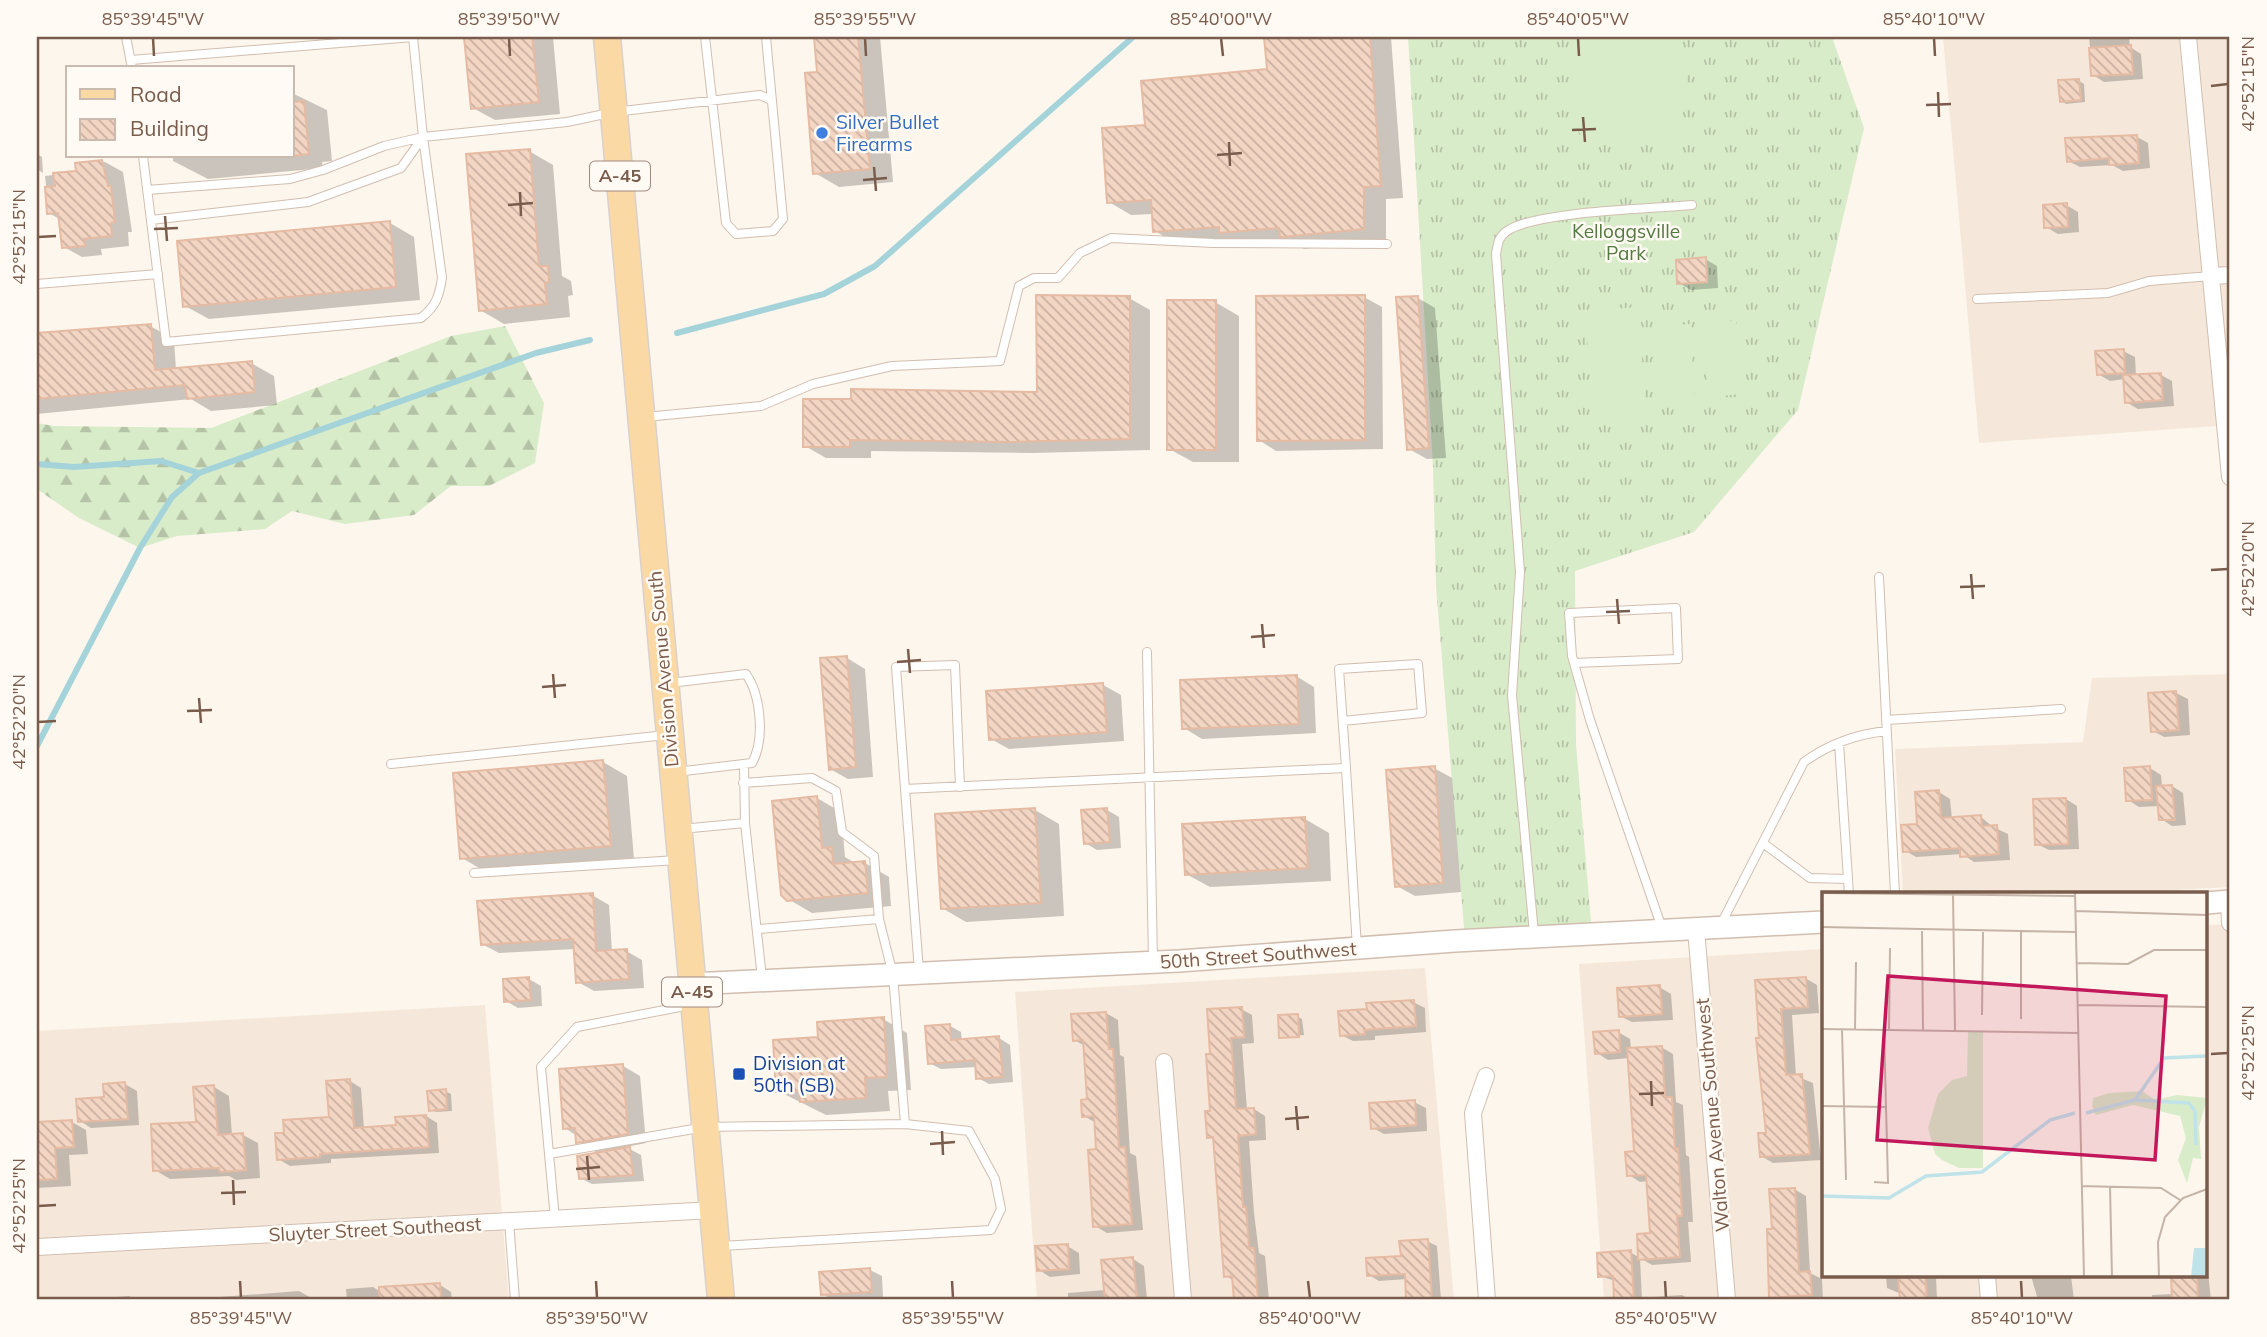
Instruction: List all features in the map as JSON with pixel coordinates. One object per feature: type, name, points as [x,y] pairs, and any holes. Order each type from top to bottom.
[{"type":"main road","name":"Division Avenue South","points":[[607,37],[721,1300]]},
{"type":"street","points":[[2188,37],[2230,477]]},
{"type":"street","points":[[2211,276],[2230,275]]},
{"type":"street","points":[[2208,902],[2230,901],[2230,923]]},
{"type":"street","name":"50th Street Southwest","points":[[692,994],[763,981],[1153,962],[1534,937],[1822,922]]},
{"type":"street","name":"Walton Avenue Southwest","points":[[1696,929],[1727,1300]]},
{"type":"street","points":[[1164,1062],[1183,1300]]},
{"type":"street","points":[[1486,1076],[1473,1113],[1487,1300]]},
{"type":"street","name":"Sluyter Street Southeast","points":[[37,1247],[712,1210]]},
{"type":"street","points":[[1987,1278],[1989,1300]]},
{"type":"lane","points":[[126,37],[131,64],[413,37],[442,278],[438,301],[421,318],[166,342],[143,158]]},
{"type":"lane","points":[[705,37],[726,223],[736,234],[773,231],[783,219],[766,37]]},
{"type":"lane","points":[[147,190],[290,179],[323,170],[384,146],[423,136],[567,122],[614,112],[761,95],[771,100]]},
{"type":"lane","points":[[151,220],[307,202],[401,168],[423,136]]},
{"type":"lane","points":[[1534,937],[1512,695],[1520,572],[1496,254],[1499,239],[1507,231],[1532,219],[1692,205]]},
{"type":"lane","points":[[642,417],[761,405],[813,384],[892,366],[1000,361],[1019,286],[1034,278],[1058,278],[1080,253],[1111,238],[1239,244],[1387,244]]},
{"type":"lane","points":[[37,284],[158,274]]},
{"type":"lane","points":[[1977,299],[2108,292],[2149,281],[2211,276]]},
{"type":"lane","points":[[1879,577],[1895,892]]},
{"type":"lane","points":[[1574,663],[1678,659],[1676,608],[1569,613],[1574,663],[1594,733],[1641,872],[1657,907],[1662,931]]},
{"type":"lane","points":[[1147,652],[1153,962]]},
{"type":"lane","points":[[1343,721],[1422,713],[1418,664],[1339,669],[1357,948]]},
{"type":"lane","points":[[920,974],[896,667],[955,665],[960,787]]},
{"type":"lane","points":[[664,683],[746,674],[755,687],[759,750],[752,762],[672,773]]},
{"type":"lane","points":[[1886,719],[2061,709]]},
{"type":"lane","points":[[1719,928],[1804,762],[1822,749],[1862,733],[1886,731]]},
{"type":"lane","points":[[391,764],[668,734]]},
{"type":"lane","points":[[1839,743],[1849,892]]},
{"type":"lane","points":[[744,764],[745,823],[752,903],[758,929],[763,981]]},
{"type":"lane","points":[[905,789],[1346,768]]},
{"type":"lane","points":[[743,783],[812,778],[836,790],[842,832],[874,856],[878,919],[892,975],[905,1124]]},
{"type":"lane","points":[[677,830],[745,823]]},
{"type":"lane","points":[[1763,843],[1810,878],[1848,879]]},
{"type":"lane","points":[[474,873],[680,860]]},
{"type":"lane","points":[[758,929],[878,919]]},
{"type":"lane","points":[[555,1219],[541,1068],[577,1027],[692,994]]},
{"type":"lane","points":[[549,1154],[705,1128],[905,1124],[969,1131],[995,1179],[1001,1209],[991,1230],[716,1246]]},
{"type":"lane","points":[[509,1221],[515,1300]]},
{"type":"shaded area","points":[[1943,37],[2230,37],[2230,425],[1979,443]]},
{"type":"shaded area","points":[[2230,674],[2230,887],[2136,892],[1903,892],[1895,749],[2083,742],[2092,678]]},
{"type":"shaded area","points":[[2230,924],[2230,1300],[1604,1300],[1579,964],[1822,949],[1822,1278],[2208,1278],[2208,925]]},
{"type":"shaded area","points":[[1425,968],[1454,1300],[1037,1300],[1015,992]]},
{"type":"shaded area","points":[[485,1005],[509,1300],[37,1300],[37,1031]]},
{"type":"green space","name":"Kelloggsville Park","points":[[1408,37],[1832,37],[1864,128],[1798,410],[1694,532],[1575,571],[1576,744],[1592,934],[1465,940],[1436,586],[1433,466]]},
{"type":"green space","points":[[1579,37],[1669,37],[1684,62],[1688,87],[1673,140],[1588,145],[1577,129],[1567,48]]},
{"type":"green space","points":[[1638,307],[1647,422],[1594,426],[1585,311]]},
{"type":"green space","points":[[1736,320],[1742,394],[1708,397],[1702,323]]},
{"type":"green space","points":[[1690,324],[1695,398],[1661,400],[1655,327]]},
{"type":"green space","points":[[505,326],[544,403],[535,463],[489,486],[451,486],[414,515],[345,524],[292,511],[265,529],[177,536],[140,548],[79,518],[37,489],[37,423],[54,426],[211,428],[451,336]]},
{"type":"building","points":[[464,37],[532,37],[539,102],[471,109]]},
{"type":"building","points":[[814,37],[858,37],[870,169],[813,174],[805,73],[817,72]]},
{"type":"building","points":[[1264,37],[1370,37],[1381,186],[1364,187],[1364,229],[1283,237],[1280,237],[1279,228],[1219,233],[1219,227],[1153,232],[1151,200],[1107,203],[1102,128],[1145,125],[1141,81],[1267,69]]},
{"type":"building","points":[[2131,45],[2133,74],[2091,76],[2089,48]]},
{"type":"building","points":[[2079,79],[2081,100],[2060,102],[2058,80]]},
{"type":"building","points":[[304,101],[309,154],[294,156],[294,102]]},
{"type":"building","points":[[2137,135],[2139,163],[2109,165],[2109,158],[2067,162],[2065,138]]},
{"type":"building","points":[[530,149],[539,266],[548,266],[549,282],[545,283],[547,304],[479,311],[466,154]]},
{"type":"building","points":[[102,160],[108,186],[111,186],[115,222],[111,223],[112,236],[84,239],[85,246],[62,248],[58,213],[47,214],[45,187],[55,186],[53,173],[76,171],[75,163]]},
{"type":"building","points":[[2067,203],[2068,227],[2044,228],[2043,205]]},
{"type":"building","points":[[390,221],[396,287],[183,307],[177,241]]},
{"type":"building","points":[[1706,257],[1707,282],[1677,284],[1676,260]]},
{"type":"building","points":[[1036,295],[1130,296],[1130,439],[1010,442],[850,440],[850,447],[803,447],[803,399],[851,399],[851,389],[1037,392]]},
{"type":"building","points":[[1365,295],[1365,440],[1257,441],[1256,296]]},
{"type":"building","points":[[1418,296],[1429,448],[1407,450],[1396,297]]},
{"type":"building","points":[[1167,300],[1216,300],[1216,450],[1167,450]]},
{"type":"building","points":[[151,324],[155,370],[252,361],[255,392],[187,399],[185,385],[37,399],[37,333]]},
{"type":"building","points":[[2124,349],[2125,373],[2097,375],[2095,351]]},
{"type":"building","points":[[2161,373],[2163,400],[2125,403],[2123,375]]},
{"type":"building","points":[[847,656],[856,767],[829,770],[820,658]]},
{"type":"building","points":[[1297,675],[1299,724],[1182,729],[1180,680]]},
{"type":"building","points":[[1103,683],[1107,732],[989,740],[986,691]]},
{"type":"building","points":[[2176,691],[2179,730],[2151,732],[2148,693]]},
{"type":"building","points":[[603,760],[611,846],[460,859],[453,773]]},
{"type":"building","points":[[1435,766],[1443,883],[1395,887],[1386,770]]},
{"type":"building","points":[[2150,766],[2152,800],[2126,801],[2124,768]]},
{"type":"building","points":[[2172,785],[2175,820],[2159,820],[2156,786]]},
{"type":"building","points":[[1939,790],[1941,818],[1981,815],[1982,826],[1997,825],[1999,854],[1960,857],[1960,848],[1903,852],[1901,825],[1917,824],[1915,792]]},
{"type":"building","points":[[817,796],[822,848],[832,847],[833,864],[865,861],[868,893],[787,901],[781,895],[772,801]]},
{"type":"building","points":[[2066,798],[2068,844],[2035,845],[2033,799]]},
{"type":"building","points":[[1035,808],[1041,903],[941,909],[935,814]]},
{"type":"building","points":[[1107,808],[1110,842],[1084,844],[1081,810]]},
{"type":"building","points":[[1305,817],[1308,868],[1185,875],[1182,824]]},
{"type":"building","points":[[593,893],[596,951],[627,949],[629,979],[576,983],[573,939],[481,945],[477,901]]},
{"type":"building","points":[[529,977],[531,1000],[504,1002],[503,979]]},
{"type":"building","points":[[1806,977],[1808,1007],[1781,1009],[1786,1075],[1802,1074],[1810,1154],[1760,1157],[1758,1133],[1766,1133],[1756,1038],[1759,1038],[1755,980]]},
{"type":"building","points":[[1660,985],[1662,1014],[1619,1017],[1617,988]]},
{"type":"building","points":[[1414,1000],[1416,1026],[1364,1030],[1365,1034],[1340,1036],[1338,1011],[1367,1009],[1366,1003]]},
{"type":"building","points":[[1242,1007],[1244,1037],[1231,1038],[1236,1109],[1254,1108],[1256,1134],[1238,1136],[1243,1207],[1246,1207],[1249,1248],[1254,1248],[1258,1300],[1234,1300],[1232,1276],[1224,1277],[1213,1137],[1207,1138],[1205,1111],[1210,1111],[1206,1054],[1210,1054],[1207,1009]]},
{"type":"building","points":[[1106,1012],[1109,1049],[1113,1049],[1119,1148],[1125,1147],[1132,1224],[1093,1227],[1088,1150],[1096,1149],[1094,1116],[1082,1117],[1081,1100],[1087,1099],[1083,1040],[1073,1041],[1071,1014]]},
{"type":"building","points":[[1298,1014],[1299,1037],[1279,1038],[1278,1015]]},
{"type":"building","points":[[884,1017],[887,1077],[865,1078],[866,1098],[800,1102],[800,1091],[776,1092],[773,1040],[818,1037],[817,1022]]},
{"type":"building","points":[[950,1024],[951,1040],[999,1036],[1003,1077],[976,1079],[975,1060],[928,1064],[925,1026]]},
{"type":"building","points":[[1619,1030],[1620,1052],[1595,1054],[1593,1032]]},
{"type":"building","points":[[1662,1046],[1665,1097],[1672,1097],[1675,1149],[1678,1148],[1682,1216],[1677,1216],[1680,1257],[1638,1260],[1637,1234],[1650,1233],[1646,1175],[1627,1176],[1625,1152],[1634,1151],[1627,1048]]},
{"type":"building","points":[[623,1064],[628,1134],[576,1143],[575,1128],[563,1129],[559,1069]]},
{"type":"building","points":[[350,1079],[354,1128],[396,1125],[395,1117],[426,1115],[429,1147],[320,1154],[320,1157],[277,1160],[275,1133],[284,1133],[283,1120],[329,1117],[326,1081]]},
{"type":"building","points":[[125,1082],[128,1119],[78,1122],[76,1099],[104,1097],[103,1084]]},
{"type":"building","points":[[214,1085],[218,1135],[243,1133],[246,1170],[220,1172],[219,1168],[153,1171],[151,1124],[196,1122],[193,1087]]},
{"type":"building","points":[[446,1089],[447,1109],[429,1111],[427,1091]]},
{"type":"building","points":[[1415,1100],[1416,1125],[1371,1129],[1369,1103]]},
{"type":"building","points":[[72,1120],[74,1147],[55,1148],[57,1179],[37,1180],[37,1122]]},
{"type":"building","points":[[630,1147],[633,1175],[579,1179],[577,1156]]},
{"type":"building","points":[[1795,1188],[1799,1272],[1810,1271],[1812,1295],[1769,1298],[1767,1229],[1772,1229],[1769,1189]]},
{"type":"building","points":[[1428,1239],[1432,1300],[1406,1300],[1405,1274],[1367,1276],[1366,1258],[1401,1256],[1399,1241]]},
{"type":"building","points":[[1068,1244],[1069,1269],[1037,1271],[1035,1246]]},
{"type":"building","points":[[1631,1250],[1634,1300],[1614,1300],[1613,1276],[1598,1277],[1597,1253]]},
{"type":"building","points":[[1133,1257],[1137,1300],[1105,1300],[1101,1260]]},
{"type":"building","points":[[870,1268],[872,1292],[821,1295],[819,1272]]},
{"type":"building","points":[[1898,1278],[1925,1278],[1927,1300],[1900,1300]]},
{"type":"building","points":[[2171,1278],[2197,1278],[2198,1300],[2172,1300]]},
{"type":"building","points":[[440,1283],[441,1300],[379,1300],[379,1287]]},
{"type":"waterway","points":[[677,333],[824,294],[875,266],[1133,37]]},
{"type":"waterway","points":[[37,746],[140,548],[172,497],[199,473],[536,353],[590,340]]},
{"type":"waterway","points":[[37,464],[74,467],[161,461],[199,473]]},
{"type":"place","name":"Silver Bullet Firearms","points":[[822,133]]},
{"type":"place","name":"Division at 50th (SB)","points":[[739,1074]]}]
